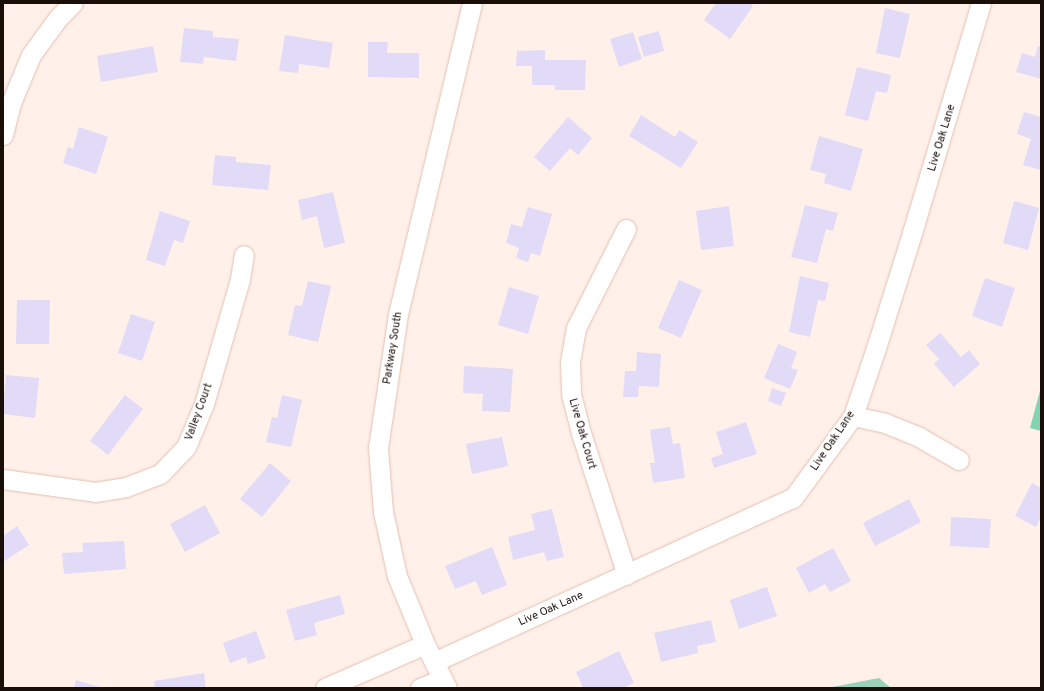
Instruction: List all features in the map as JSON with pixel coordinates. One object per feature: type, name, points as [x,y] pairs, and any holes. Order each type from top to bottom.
[{"type":"street","points":[[4,128],[11,103],[31,55],[58,18],[73,3]]},
{"type":"street","name":"Parkway South","points":[[441,676],[425,644],[397,576],[383,512],[378,448],[398,314],[472,3]]},
{"type":"street","name":"Live Oak Lane","points":[[420,688],[627,575],[793,498],[853,416],[908,247],[981,3]]},
{"type":"street","name":"Live Oak Court","points":[[626,229],[576,328],[570,362],[571,394],[581,434],[627,575]]},
{"type":"street","name":"Valley Court","points":[[3,479],[95,492],[126,487],[160,474],[186,447],[204,404],[240,279],[244,255]]},
{"type":"street","points":[[853,416],[885,423],[919,437],[959,460]]},
{"type":"street","points":[[325,688],[425,644]]},
{"type":"green space","points":[[1041,387],[1041,431],[1030,428]]},
{"type":"green space","points":[[879,678],[891,688],[827,688]]},
{"type":"building","points":[[716,3],[749,3],[753,6],[730,39],[704,20]]},
{"type":"building","points":[[885,8],[910,14],[900,58],[876,53]]},
{"type":"building","points":[[184,28],[213,31],[213,37],[239,39],[236,61],[204,57],[203,64],[180,62]]},
{"type":"building","points":[[659,31],[664,51],[644,57],[638,37]]},
{"type":"building","points":[[633,32],[642,59],[619,67],[610,39]]},
{"type":"building","points":[[285,35],[333,43],[329,68],[299,64],[298,73],[279,71]]},
{"type":"building","points":[[368,42],[388,42],[387,53],[419,53],[419,78],[368,77]]},
{"type":"building","points":[[153,46],[158,72],[101,82],[97,56]]},
{"type":"building","points":[[1038,46],[1041,47],[1041,79],[1016,72],[1022,53],[1035,57]]},
{"type":"building","points":[[545,50],[545,60],[586,60],[585,90],[555,90],[555,85],[532,85],[532,66],[516,66],[517,51]]},
{"type":"building","points":[[857,67],[891,75],[887,93],[876,91],[868,121],[845,115]]},
{"type":"building","points":[[1024,112],[1041,117],[1041,170],[1023,165],[1031,139],[1017,134]]},
{"type":"building","points":[[641,115],[675,137],[679,130],[698,142],[681,168],[629,136]]},
{"type":"building","points":[[568,117],[592,138],[578,155],[570,148],[550,171],[534,157]]},
{"type":"building","points":[[79,127],[108,137],[96,174],[63,163],[68,147],[73,149]]},
{"type":"building","points":[[819,136],[863,149],[851,191],[824,183],[826,174],[810,170]]},
{"type":"building","points":[[215,155],[236,157],[236,162],[271,165],[268,190],[212,185]]},
{"type":"building","points":[[333,192],[345,243],[324,248],[317,216],[302,220],[298,200]]},
{"type":"building","points":[[1014,201],[1039,208],[1028,250],[1003,243]]},
{"type":"building","points":[[805,205],[838,213],[833,231],[826,229],[817,263],[791,257]]},
{"type":"building","points":[[729,206],[734,246],[701,250],[696,211]]},
{"type":"building","points":[[528,207],[552,214],[540,256],[531,253],[528,262],[516,258],[519,248],[506,243],[511,224],[522,227]]},
{"type":"building","points":[[160,211],[190,221],[183,243],[174,240],[165,266],[146,260]]},
{"type":"building","points":[[800,276],[829,283],[825,301],[818,300],[810,337],[789,332]]},
{"type":"building","points":[[985,278],[1015,288],[1002,327],[972,316]]},
{"type":"building","points":[[679,280],[702,290],[681,338],[658,328]]},
{"type":"building","points":[[308,281],[331,286],[318,342],[288,335],[295,305],[302,306]]},
{"type":"building","points":[[509,287],[539,296],[528,334],[498,325]]},
{"type":"building","points":[[17,300],[50,300],[49,344],[16,344]]},
{"type":"building","points":[[131,314],[155,322],[142,361],[118,353]]},
{"type":"building","points":[[940,333],[961,357],[969,350],[980,364],[954,387],[934,364],[939,359],[926,345]]},
{"type":"building","points":[[778,344],[797,352],[791,368],[798,370],[790,389],[764,378]]},
{"type":"building","points":[[637,352],[661,354],[659,387],[639,386],[638,397],[623,397],[625,371],[636,371]]},
{"type":"building","points":[[464,366],[513,369],[510,412],[482,411],[483,394],[463,393]]},
{"type":"building","points":[[6,375],[39,378],[35,418],[3,414]]},
{"type":"building","points":[[772,388],[786,393],[781,406],[768,401]]},
{"type":"building","points":[[125,395],[143,409],[108,455],[90,441]]},
{"type":"building","points":[[282,395],[302,400],[291,447],[266,442],[272,417],[277,418]]},
{"type":"building","points":[[746,422],[757,454],[714,468],[711,458],[723,454],[716,432]]},
{"type":"building","points":[[670,427],[673,444],[680,443],[685,478],[653,483],[650,463],[655,463],[650,430]]},
{"type":"building","points":[[502,437],[508,466],[472,474],[466,444]]},
{"type":"building","points":[[270,463],[291,481],[262,517],[240,499]]},
{"type":"building","points":[[1032,483],[1041,488],[1041,517],[1036,527],[1015,516]]},
{"type":"building","points":[[909,499],[921,522],[875,546],[863,523]]},
{"type":"building","points":[[205,505],[220,533],[185,552],[170,524]]},
{"type":"building","points":[[552,509],[564,557],[547,561],[544,552],[513,560],[508,537],[535,530],[531,514]]},
{"type":"building","points":[[951,517],[991,519],[989,548],[950,546]]},
{"type":"building","points":[[17,526],[29,545],[3,562],[3,536]]},
{"type":"building","points":[[124,541],[126,569],[64,574],[62,553],[83,552],[82,543]]},
{"type":"building","points":[[492,547],[507,585],[482,595],[476,581],[455,589],[445,566]]},
{"type":"building","points":[[833,548],[851,581],[830,592],[825,584],[809,593],[796,568]]},
{"type":"building","points":[[767,587],[777,616],[739,629],[730,600]]},
{"type":"building","points":[[340,595],[345,614],[314,623],[317,635],[295,641],[286,610]]},
{"type":"building","points":[[711,620],[716,642],[697,646],[698,653],[661,662],[654,633]]},
{"type":"building","points":[[256,631],[266,658],[248,664],[246,657],[230,663],[223,643]]},
{"type":"building","points":[[619,651],[634,683],[623,688],[583,688],[576,672]]},
{"type":"building","points":[[204,673],[206,688],[155,688],[154,681]]},
{"type":"building","points":[[76,680],[103,688],[74,688]]}]
